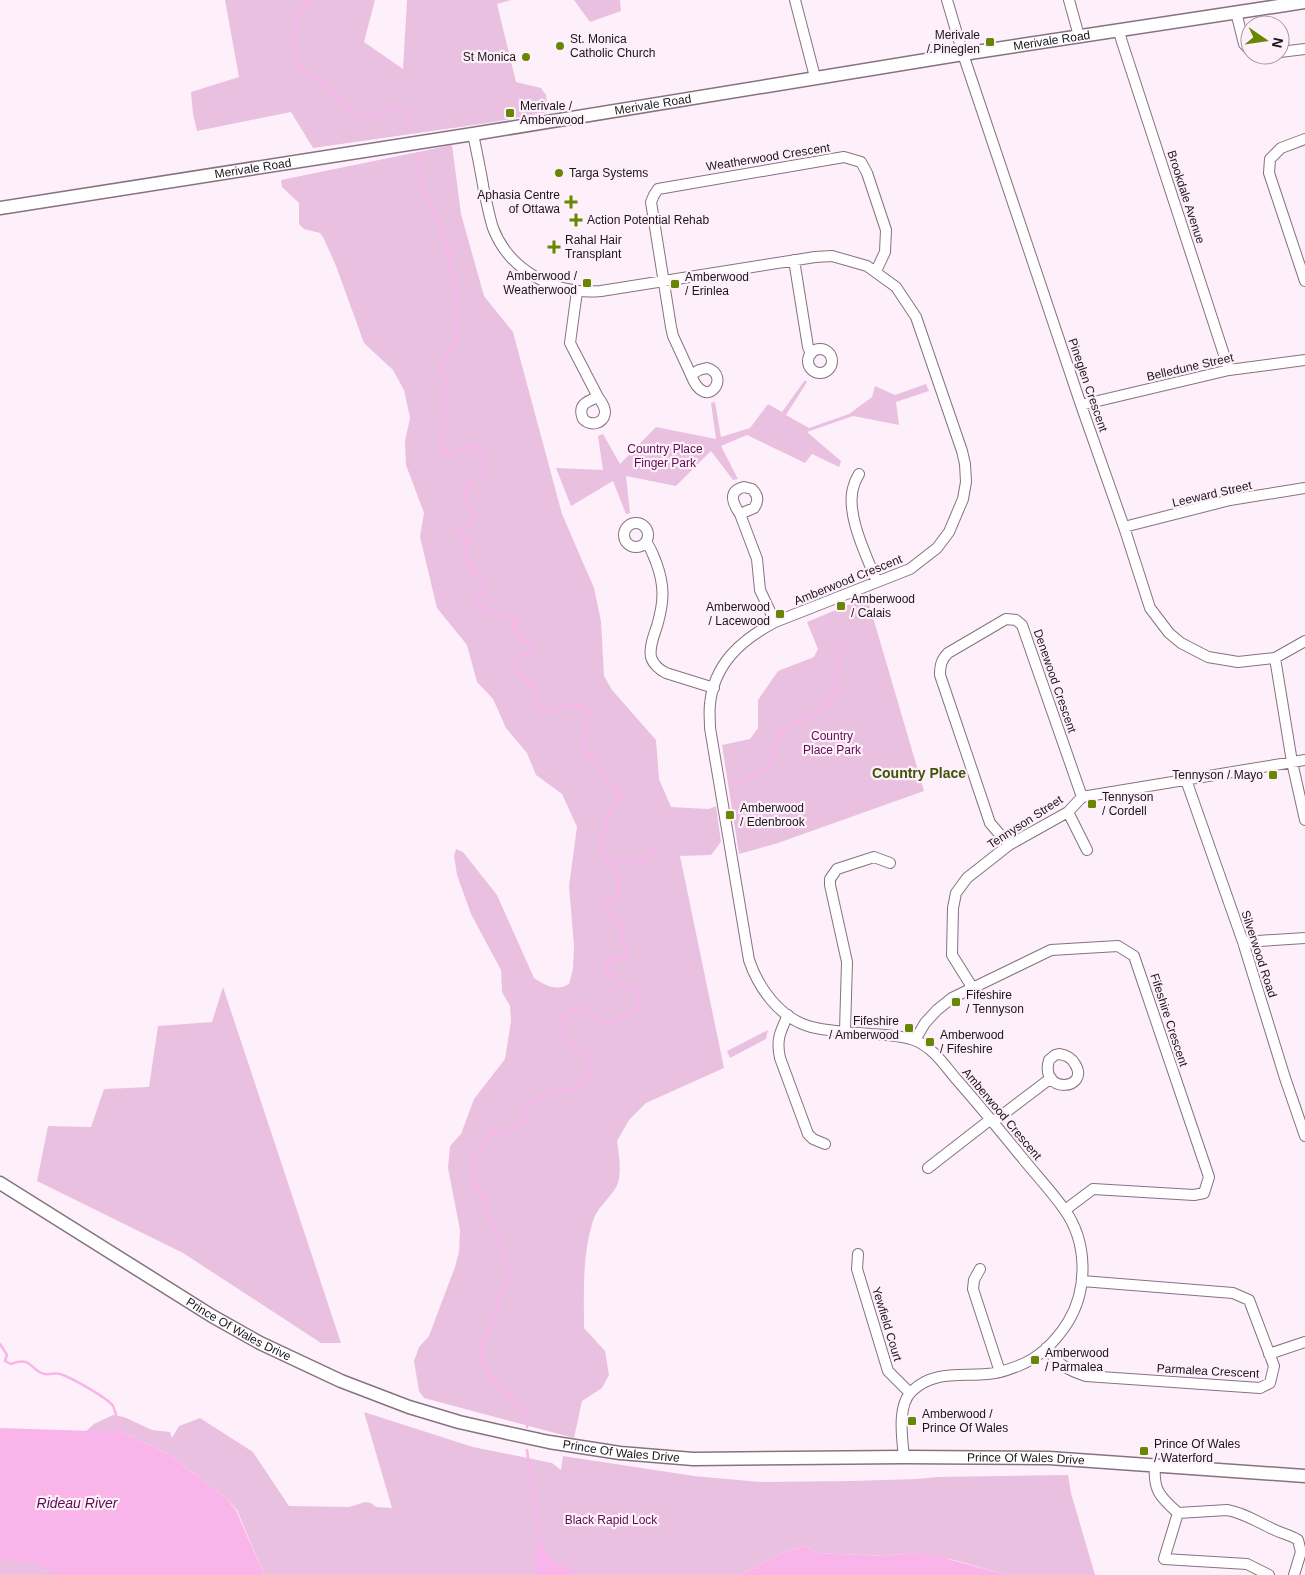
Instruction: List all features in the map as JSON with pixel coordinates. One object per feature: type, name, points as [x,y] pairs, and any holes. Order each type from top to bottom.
[{"type":"main road","name":"Merivale Road","points":[[0,208],[473,134],[815,77],[1305,2]]},
{"type":"main road","name":"Prince Of Wales Drive","points":[[0,1183],[244,1334],[300,1363],[341,1381],[409,1407],[459,1422],[522,1436],[620,1453],[709,1460],[904,1456],[1059,1458],[1305,1476]]},
{"type":"street","points":[[795,0],[815,77]]},
{"type":"street","name":"Pineglen Crescent","points":[[948,0],[963,54],[1150,608],[1169,633],[1181,643],[1208,657],[1238,662],[1275,658],[1305,641]]},
{"type":"street","points":[[1069,0],[1079,36]]},
{"type":"street","points":[[1236,12],[1240,28]]},
{"type":"street","name":"Brookdale Avenue","points":[[1120,31],[1229,370]]},
{"type":"street","points":[[1290,51],[1305,49]]},
{"type":"street","name":"Amberwood Crescent","points":[[473,134],[489,216],[494,230],[514,260],[528,273],[542,281],[576,291],[601,291],[794,260],[832,256],[867,266],[876,272],[896,287],[916,317],[965,464],[966,482],[957,516],[949,532],[937,548],[910,570],[775,622],[757,631],[730,654],[721,669],[710,704],[710,728],[749,960],[755,976],[765,992],[788,1015],[806,1026],[824,1030],[898,1036],[915,1040],[931,1050],[992,1120],[1065,1210],[1075,1229],[1084,1264],[1078,1299],[1072,1315],[1062,1332],[1046,1348],[1036,1357],[1019,1366],[993,1373],[940,1376],[923,1382],[910,1393]]},
{"type":"street","points":[[1305,139],[1282,148],[1270,159],[1269,173],[1305,281]]},
{"type":"street","name":"Weatherwood Crescent","points":[[664,282],[651,202],[658,189],[844,157],[861,162],[867,173],[886,230],[885,252],[876,272]]},
{"type":"street","points":[[794,260],[808,347],[811,354]]},
{"type":"street","points":[[664,282],[673,336],[691,375]]},
{"type":"street","points":[[576,291],[570,343],[598,397]]},
{"type":"street","name":"Belledune Street","points":[[1081,405],[1229,370],[1305,360]]},
{"type":"street","points":[[859,474],[852,493],[855,526],[877,582]]},
{"type":"street","name":"Leeward Street","points":[[1124,527],[1230,500],[1305,488]]},
{"type":"street","points":[[740,514],[757,559],[760,590],[775,622]]},
{"type":"street","points":[[646,542],[651,548],[663,587],[663,606],[652,646],[651,656],[654,663],[660,670],[666,673],[714,688]]},
{"type":"street","name":"Denewood Crescent","points":[[1009,845],[990,823],[940,675],[943,658],[948,653],[1006,619],[1016,620],[1022,625],[1082,797]]},
{"type":"street","points":[[1275,658],[1292,762],[1305,820]]},
{"type":"street","name":"Tennyson Street","points":[[972,987],[952,955],[953,908],[956,893],[967,878],[1009,845],[1068,812],[1082,797],[1305,760]]},
{"type":"street","name":"Silverwood Road","points":[[1186,780],[1243,942],[1305,1136]]},
{"type":"street","points":[[1068,812],[1087,850]]},
{"type":"street","points":[[845,1031],[847,962],[830,879],[837,869],[874,857],[890,863]]},
{"type":"street","points":[[1243,942],[1305,938]]},
{"type":"street","name":"Fifeshire Crescent","points":[[915,1040],[925,1023],[952,998],[1051,950],[1118,946],[1134,956],[1209,1177],[1204,1193],[1194,1195],[1093,1189],[1065,1210]]},
{"type":"street","points":[[788,1015],[777,1046],[780,1058],[808,1134],[825,1144]]},
{"type":"street","points":[[928,1168],[1051,1078]]},
{"type":"street","name":"Yewfield Court","points":[[858,1254],[857,1269],[888,1371],[910,1393]]},
{"type":"street","points":[[980,1269],[974,1280],[973,1289],[1000,1372]]},
{"type":"street","name":"Parmalea Crescent","points":[[1046,1348],[1055,1360],[1070,1371],[1086,1376],[1260,1388],[1270,1383],[1274,1366],[1249,1300],[1233,1293],[1082,1281]]},
{"type":"street","points":[[1269,1354],[1305,1342]]},
{"type":"street","points":[[904,1456],[902,1422],[905,1403],[910,1393]]},
{"type":"street","points":[[1155,1466],[1154,1478],[1156,1489],[1167,1504],[1178,1513],[1234,1511],[1295,1538],[1299,1542],[1301,1552],[1294,1575]]},
{"type":"street","points":[[1178,1513],[1164,1559],[1247,1564],[1269,1575]]},
{"type":"green space","points":[[225,0],[375,0],[364,42],[403,69],[407,0],[511,0],[497,4],[516,82],[541,88],[546,95],[548,112],[488,123],[313,148],[291,112],[197,131],[191,92],[239,77]]},
{"type":"green space","points":[[574,0],[620,0],[621,11],[590,22]]},
{"type":"green space","points":[[452,145],[461,214],[484,296],[513,332],[562,514],[594,588],[601,621],[604,676],[612,690],[656,740],[659,779],[671,807],[709,809],[716,806],[721,842],[711,855],[680,856],[724,1068],[646,1103],[629,1120],[617,1141],[620,1166],[619,1178],[615,1189],[600,1208],[593,1221],[589,1234],[584,1274],[584,1328],[605,1351],[609,1375],[602,1388],[582,1401],[574,1438],[424,1398],[419,1391],[414,1361],[419,1347],[429,1336],[459,1252],[460,1230],[448,1168],[450,1146],[461,1134],[474,1099],[505,1059],[511,1021],[510,1006],[502,992],[501,970],[471,914],[457,875],[454,856],[456,849],[463,852],[497,895],[534,978],[546,985],[560,987],[569,984],[573,969],[574,946],[569,886],[577,827],[562,794],[536,775],[527,753],[506,728],[493,699],[477,682],[467,645],[437,608],[420,537],[424,513],[406,465],[405,441],[410,418],[404,390],[393,370],[364,343],[336,266],[324,239],[320,233],[304,229],[299,224],[299,203],[282,187],[281,180]]},
{"type":"green space","name":"Country Place Finger Park","points":[[805,380],[807,382],[786,415],[809,428],[849,414],[872,397],[875,386],[895,395],[926,384],[929,391],[896,402],[899,425],[853,416],[807,432],[841,461],[839,467],[812,454],[805,463],[747,435],[721,446],[738,479],[733,480],[711,451],[676,486],[626,476],[630,513],[626,514],[613,481],[571,506],[556,468],[603,470],[598,436],[603,434],[620,464],[656,427],[716,439],[711,403],[715,402],[721,437],[750,428],[768,404],[782,412]]},
{"type":"green space","name":"Country Place Park","points":[[867,597],[924,791],[778,843],[739,854],[722,745],[750,739],[758,728],[758,700],[778,671],[814,657],[818,649],[807,622]]},
{"type":"green space","points":[[223,987],[341,1343],[321,1343],[183,1253],[37,1181],[48,1126],[91,1127],[104,1089],[149,1087],[158,1026],[212,1022]]},
{"type":"green space","points":[[768,1030],[766,1039],[730,1058],[727,1051]]},
{"type":"green space","name":"Black Rapid Lock","points":[[364,1412],[473,1447],[552,1463],[561,1470],[563,1456],[694,1476],[760,1482],[1068,1475],[1071,1493],[1095,1575],[1008,1575],[954,1560],[911,1553],[886,1556],[816,1553],[807,1546],[785,1552],[740,1575],[264,1575],[237,1510],[225,1497],[167,1453],[122,1432],[85,1432],[94,1424],[113,1415],[124,1417],[152,1430],[170,1432],[172,1438],[179,1426],[200,1418],[253,1452],[289,1506],[349,1507],[365,1502],[371,1503],[376,1507],[392,1508]]},
{"type":"green space","points":[[0,1552],[24,1555],[59,1575],[0,1575]]},
{"type":"water","name":"Rideau River","points":[[0,1428],[122,1432],[167,1453],[225,1497],[236,1510],[264,1575],[54,1575],[43,1566],[0,1558]]},
{"type":"water","points":[[540,1540],[550,1560],[573,1570],[573,1575],[535,1575],[535,1559]]},
{"type":"water","points":[[807,1546],[816,1553],[886,1556],[911,1553],[933,1555],[1008,1575],[740,1575],[785,1552]]},
{"type":"waterway","points":[[310,0],[296,14],[293,55],[304,72],[326,85],[352,110],[367,118],[381,114],[390,107],[404,111],[409,122]]},
{"type":"waterway","points":[[417,154],[423,191],[439,223],[450,256],[450,267],[458,293],[454,318],[457,340],[440,369],[446,384],[445,416],[441,435],[445,454],[455,454],[470,446],[478,448],[485,456],[485,469],[482,476],[465,487],[468,506],[474,510],[472,521],[458,530],[459,536],[466,538],[468,542],[465,547],[464,556],[470,560],[474,572],[480,575],[485,582],[485,592],[476,595],[475,602],[484,609],[514,619],[517,635],[529,643],[533,650],[518,658],[515,665],[520,675],[530,684],[539,707],[546,711],[571,705],[587,709],[588,717],[583,740],[587,752],[597,763],[607,781],[617,787],[621,797],[609,815],[603,834],[602,848],[604,859],[613,867],[616,873],[619,893],[614,899],[600,902],[605,912],[621,922],[622,929],[620,934],[628,950],[626,956],[608,962],[607,969],[613,979],[619,984],[637,991],[641,1008],[613,1022],[602,1021],[581,1007],[571,1009],[564,1015],[563,1033],[575,1050],[585,1055],[591,1065],[586,1078],[580,1085],[558,1093],[554,1091],[529,1104],[524,1112],[523,1122],[515,1129],[489,1135],[472,1161],[473,1173],[510,1275],[506,1287],[500,1294],[494,1320],[481,1346],[482,1360],[497,1385],[502,1388],[527,1416],[527,1427]]},
{"type":"waterway","points":[[734,782],[749,777],[772,764],[776,744],[786,728],[827,708],[829,699],[835,694],[839,651]]},
{"type":"waterway","points":[[609,863],[624,860],[639,864],[656,849]]},
{"type":"waterway","points":[[0,1344],[7,1355],[5,1361],[11,1364],[23,1361],[40,1373],[60,1374],[80,1383],[110,1402],[116,1415],[119,1432]]},
{"type":"waterway","points":[[527,1450],[540,1543]]},
{"type":"place","name":"Merivale / Pineglen","points":[[990,42]]},
{"type":"place","name":"St. Monica Catholic Church","points":[[560,46]]},
{"type":"place","name":"St Monica","points":[[526,57]]},
{"type":"place","name":"Merivale / Amberwood","points":[[510,113]]},
{"type":"place","name":"Targa Systems","points":[[559,173]]},
{"type":"place","name":"Aphasia Centre of Ottawa","points":[[571,202]]},
{"type":"place","name":"Action Potential Rehab","points":[[576,220]]},
{"type":"place","name":"Rahal Hair Transplant","points":[[554,247]]},
{"type":"place","name":"Amberwood / Weatherwood","points":[[587,283]]},
{"type":"place","name":"Amberwood / Erinlea","points":[[675,284]]},
{"type":"place","name":"Amberwood / Calais","points":[[841,606]]},
{"type":"place","name":"Amberwood / Lacewood","points":[[780,614]]},
{"type":"place","name":"Tennyson / Mayo","points":[[1273,775]]},
{"type":"place","name":"Tennyson / Cordell","points":[[1092,804]]},
{"type":"place","name":"Amberwood / Edenbrook","points":[[730,815]]},
{"type":"place","name":"Fifeshire / Tennyson","points":[[956,1002]]},
{"type":"place","name":"Fifeshire / Amberwood","points":[[909,1028]]},
{"type":"place","name":"Amberwood / Fifeshire","points":[[930,1042]]},
{"type":"place","name":"Amberwood / Parmalea","points":[[1035,1360]]},
{"type":"place","name":"Amberwood / Prince Of Wales","points":[[912,1421]]},
{"type":"place","name":"Prince Of Wales / Waterford","points":[[1144,1451]]},
{"type":"district","name":"Country Place","points":[[919,773]]}]
